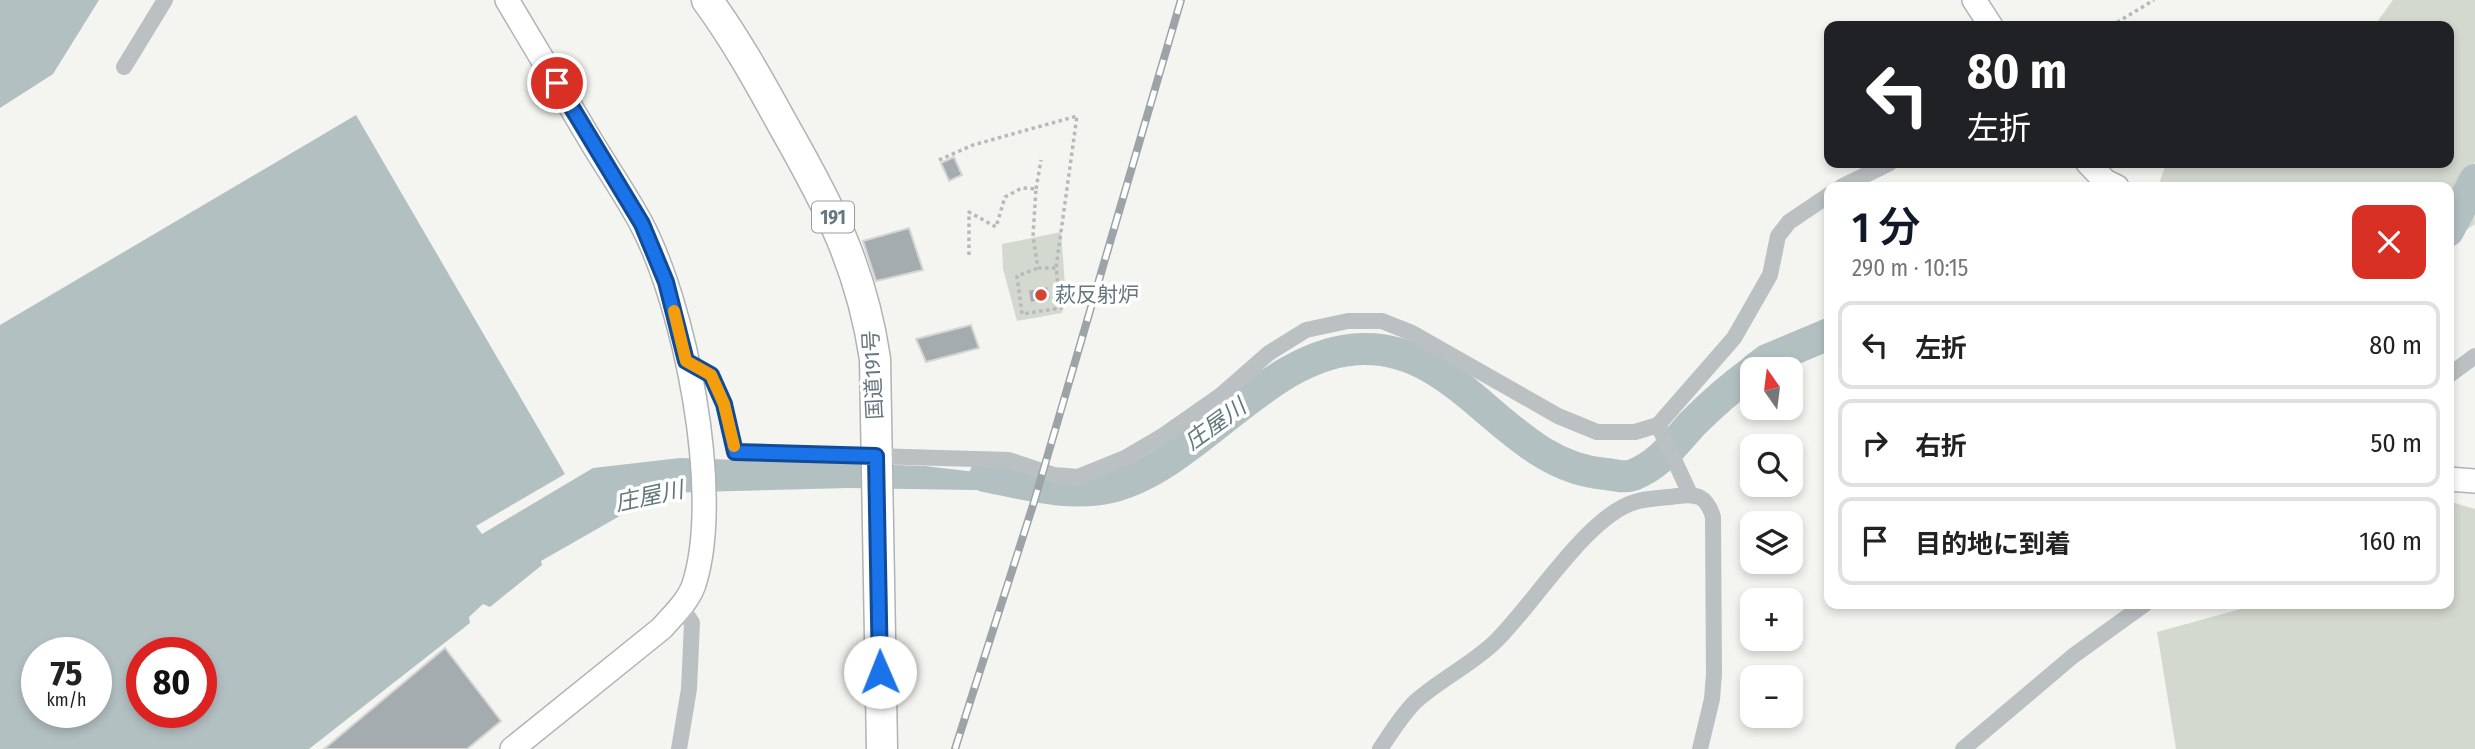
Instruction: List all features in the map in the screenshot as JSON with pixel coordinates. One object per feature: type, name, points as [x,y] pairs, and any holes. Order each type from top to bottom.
[{"type":"highway","name":"国道191号","points":[[707,0],[768,96],[817,186],[860,281],[875,359],[882,749]]},
{"type":"street","points":[[124,67],[165,0]]},
{"type":"street","points":[[507,0],[642,224],[666,282],[686,361],[704,495],[695,584],[682,607],[662,628],[512,749]]},
{"type":"street","points":[[1973,0],[1988,21]]},
{"type":"street","points":[[1851,182],[1881,168]]},
{"type":"street","points":[[2093,168],[2107,182]]},
{"type":"street","points":[[686,361],[711,375],[724,404],[735,452],[876,459],[1009,460],[1054,475],[1078,477],[1125,457],[1161,437],[1221,395],[1269,354],[1306,330],[1348,321],[1382,321],[1412,333],[1558,416],[1597,432],[1635,432],[1658,425],[1734,338],[1770,275],[1778,236],[1789,222],[1824,198]]},
{"type":"street","points":[[2454,372],[2475,356]]},
{"type":"street","points":[[1658,425],[1690,495]]},
{"type":"street","points":[[2454,479],[2475,481]]},
{"type":"street","points":[[1380,749],[1415,702],[1471,665],[1520,617],[1580,544],[1610,514],[1635,502],[1690,495],[1701,497],[1709,504],[1713,517],[1714,674],[1712,699],[1700,749]]},
{"type":"street","points":[[678,749],[689,689],[692,624],[682,607]]},
{"type":"street","points":[[1963,749],[2073,656],[2138,609]]},
{"type":"path","points":[[2119,21],[2154,0]]},
{"type":"path","points":[[939,160],[973,145],[1077,116],[1056,268],[1061,308],[1022,314],[1017,276],[1038,268],[1056,268]]},
{"type":"path","points":[[1038,268],[1033,236],[1041,160]]},
{"type":"path","points":[[969,255],[969,212],[996,228],[1005,197],[1023,188],[1036,189]]},
{"type":"shaded area","points":[[2393,0],[2475,0],[2475,161],[2472,170],[2475,224],[2454,238],[2454,182],[2160,182],[2164,168],[2454,168],[2454,21],[2378,21]]},
{"type":"shaded area","points":[[1061,232],[1066,299],[1062,313],[1017,321],[1003,269],[1002,244]]},
{"type":"shaded area","points":[[2454,503],[2475,509],[2475,749],[2176,749],[2157,632],[2241,609],[2454,609]]},
{"type":"water","points":[[0,0],[99,0],[53,74],[0,108]]},
{"type":"water","points":[[356,115],[565,474],[476,526],[482,534],[593,468],[680,458],[925,466],[1027,478],[1027,491],[848,488],[660,493],[541,561],[542,565],[490,607],[483,604],[469,617],[470,623],[309,749],[0,749],[0,325]]},
{"type":"building","points":[[954,157],[962,175],[949,181],[941,163]]},
{"type":"building","points":[[909,228],[923,270],[876,281],[863,241]]},
{"type":"building","points":[[1048,286],[1051,299],[1030,303],[1028,290]]},
{"type":"building","points":[[971,325],[979,348],[926,362],[916,339]]},
{"type":"building","points":[[445,648],[501,721],[467,749],[324,749]]},
{"type":"waterway","name":"庄屋川","points":[[2454,220],[2475,180]]},
{"type":"waterway","name":"庄屋川","points":[[1774,357],[1824,336]]},
{"type":"waterway","name":"庄屋川","points":[[985,476],[1064,490],[1111,487],[1143,475],[1174,456],[1265,387],[1296,368],[1329,354],[1363,349],[1398,354],[1430,367],[1540,451],[1571,467],[1630,476],[1658,460],[1706,410],[1740,381]]},
{"type":"railway","points":[[955,749],[1034,502],[1181,0]]},
{"type":"slow traffic","points":[[674,311],[686,361],[711,375],[724,404],[734,446]]},
{"type":"place","name":"萩反射炉","points":[[1041,295]]},
{"type":"route","points":[[557,83],[642,224],[666,282],[686,361],[711,375],[732,429],[735,452],[876,456],[880,672]]}]
